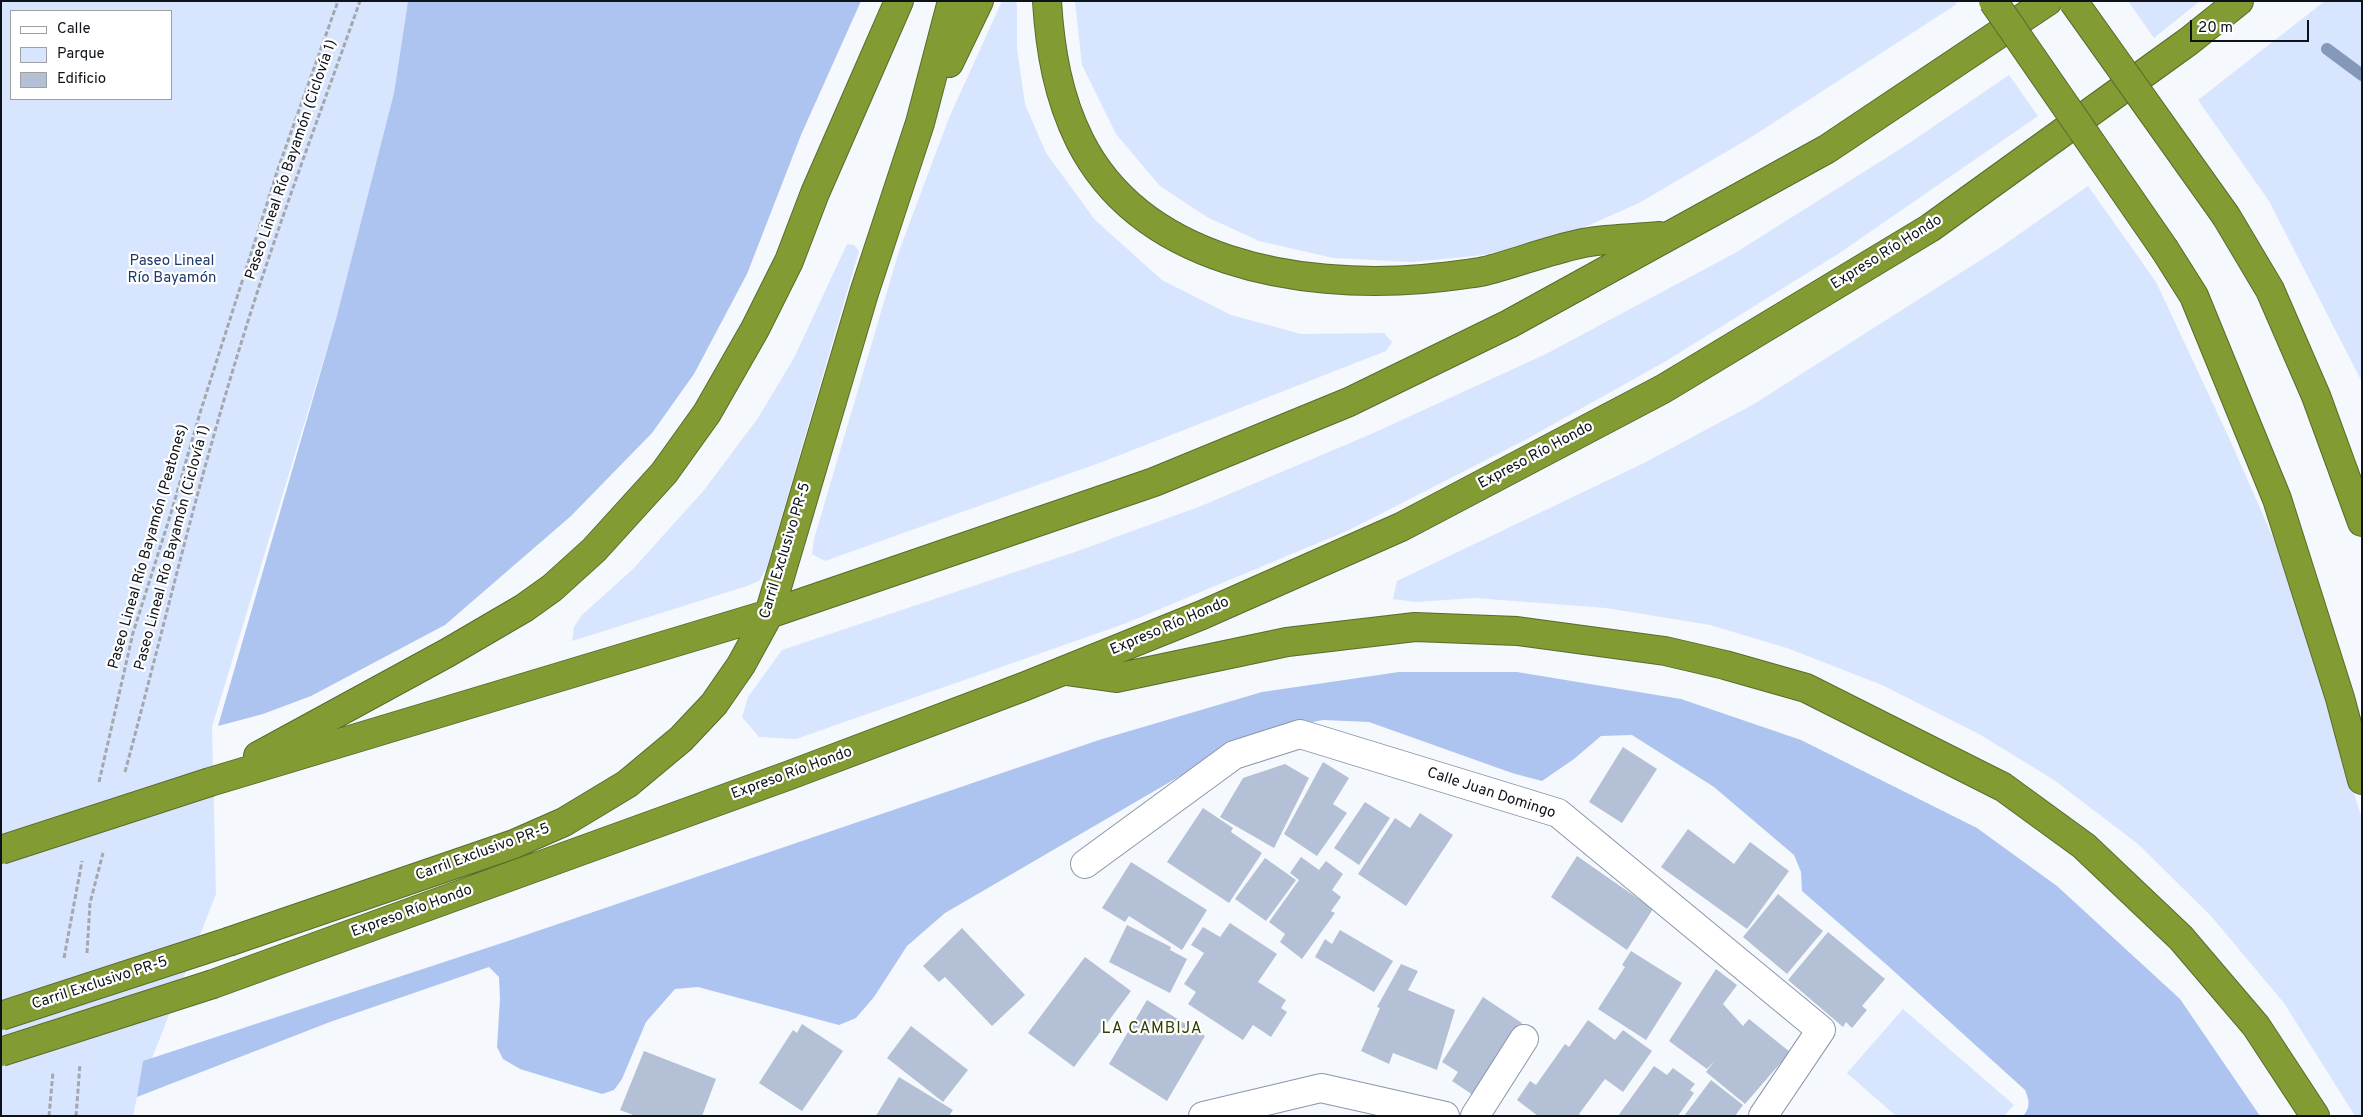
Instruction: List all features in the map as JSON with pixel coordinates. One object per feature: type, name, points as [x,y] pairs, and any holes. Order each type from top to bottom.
[{"type":"highway","points":[[210,782],[447,653],[524,608],[552,588],[594,550],[651,488],[707,413],[756,329],[789,261],[815,192],[899,1]]},
{"type":"highway","points":[[920,123],[952,1]]},
{"type":"highway","points":[[920,123],[979,1]]},
{"type":"highway","points":[[1046,1],[1050,47],[1061,95],[1080,140],[1093,162],[1131,206],[1159,227],[1194,246],[1228,260],[1290,274],[1359,281],[1423,279],[1483,271],[1580,243],[1672,236]]},
{"type":"highway","points":[[1993,1],[2165,250],[2194,296],[2277,498],[2340,698],[2362,780]]},
{"type":"highway","points":[[1,850],[210,782],[770,614],[1154,482],[1349,402],[1509,324],[1827,149],[2048,1]]},
{"type":"highway","points":[[2074,1],[2226,216],[2270,290],[2316,396],[2362,522]]},
{"type":"highway","name":"Expreso Río Hondo","points":[[1,1052],[213,984],[790,775],[1064,671],[1202,615],[1401,527],[1663,389],[1930,228],[2240,1]]},
{"type":"highway","name":"Carril Exclusivo PR-5","points":[[1,1016],[231,942],[514,844],[572,818],[627,784],[681,739],[714,704],[741,665],[770,614],[864,293],[920,123]]},
{"type":"highway","points":[[1064,671],[1116,678],[1287,642],[1415,627],[1517,631],[1665,651],[1806,688],[2003,788],[2084,846],[2181,938],[2256,1026],[2315,1116]]},
{"type":"street","name":"Calle Juan Domingo","points":[[1085,864],[1234,755],[1300,734],[1558,813],[1821,1030],[1763,1116]]},
{"type":"street","points":[[1476,1116],[1524,1039]]},
{"type":"street","points":[[1203,1116],[1321,1088],[1445,1116]]},
{"type":"path","name":"Paseo Lineal Río Bayamón (Peatones)","points":[[98,788],[133,633],[200,413],[279,166],[338,1]]},
{"type":"path","name":"Paseo Lineal Río Bayamón (Ciclovía 1)","points":[[122,782],[174,577],[238,351],[273,242],[360,1]]},
{"type":"path","points":[[86,961],[90,903],[105,847]]},
{"type":"path","points":[[63,964],[84,854]]},
{"type":"path","points":[[76,1116],[80,1058]]},
{"type":"path","points":[[49,1116],[54,1068]]},
{"type":"green space","name":"Paseo Lineal Río Bayamón","points":[[1,1],[408,1],[394,93],[336,319],[212,727],[216,894],[137,1097],[133,1116],[1,1116]]},
{"type":"green space","points":[[1002,1],[1016,1],[1017,48],[1025,104],[1046,153],[1095,220],[1162,280],[1231,315],[1301,334],[1384,333],[1392,342],[1386,351],[1102,462],[825,561],[812,554],[814,539],[899,251],[949,118]]},
{"type":"green space","points":[[1075,1],[1955,1],[1957,4],[1753,136],[1639,203],[1560,238],[1484,255],[1412,262],[1333,258],[1259,241],[1207,217],[1160,186],[1116,134],[1082,65]]},
{"type":"green space","points":[[2128,1],[2200,1],[2154,38]]},
{"type":"green space","points":[[2325,1],[2362,1],[2362,382],[2269,201],[2198,100]]},
{"type":"green space","points":[[2009,75],[2038,116],[1838,254],[1666,361],[1525,440],[1349,530],[1124,624],[796,739],[759,737],[742,717],[748,697],[782,650],[1075,552],[1201,506],[1369,435],[1546,354],[1735,253],[1905,146]]},
{"type":"green space","points":[[2088,186],[2156,282],[2230,440],[2281,556],[2362,819],[2362,1116],[2355,1116],[2284,1003],[2211,916],[2138,844],[2054,780],[1979,734],[1882,685],[1787,648],[1710,625],[1606,608],[1475,598],[1416,602],[1393,599],[1397,581],[1644,463],[1754,404],[1998,249]]},
{"type":"green space","points":[[847,244],[854,245],[859,251],[766,570],[759,581],[572,641],[574,627],[582,615],[633,569],[705,489],[758,418],[794,358]]},
{"type":"green space","points":[[1903,1009],[2014,1105],[2004,1116],[1896,1116],[1847,1073]]},
{"type":"shaded area","points":[[408,1],[861,1],[801,135],[747,274],[694,374],[652,433],[571,516],[445,625],[311,696],[263,714],[218,726],[336,319],[394,93]]},
{"type":"shaded area","points":[[1399,672],[1517,672],[1681,699],[1801,740],[1977,828],[2057,886],[2180,999],[2260,1116],[2023,1116],[2027,1110],[2028,1103],[2025,1090],[1802,891],[1801,872],[1794,855],[1714,787],[1632,735],[1601,736],[1574,759],[1542,781],[1512,773],[1369,722],[1323,720],[1287,727],[1242,740],[945,913],[907,946],[874,997],[856,1018],[839,1025],[698,987],[675,989],[646,1022],[622,1079],[614,1090],[602,1094],[520,1069],[503,1059],[497,1047],[500,999],[499,977],[489,967],[330,1022],[137,1097],[143,1061],[508,941],[1099,740],[1262,692]]},
{"type":"building","points":[[1623,747],[1657,769],[1622,823],[1589,802]]},
{"type":"building","points":[[1323,762],[1349,778],[1333,804],[1347,813],[1317,856],[1284,834]]},
{"type":"building","points":[[1285,764],[1309,778],[1274,848],[1220,817],[1243,778]]},
{"type":"building","points":[[1365,802],[1390,818],[1359,865],[1334,848]]},
{"type":"building","points":[[1203,808],[1233,828],[1231,832],[1262,853],[1229,903],[1167,862]]},
{"type":"building","points":[[1420,813],[1453,835],[1406,906],[1358,874],[1395,818],[1410,828]]},
{"type":"building","points":[[1688,829],[1734,864],[1750,842],[1789,871],[1747,929],[1661,867]]},
{"type":"building","points":[[1577,856],[1653,909],[1627,950],[1551,897]]},
{"type":"building","points":[[1301,857],[1319,870],[1326,861],[1343,874],[1332,890],[1341,897],[1331,911],[1335,913],[1302,959],[1280,942],[1285,934],[1269,922],[1299,880],[1290,873]]},
{"type":"building","points":[[1265,858],[1296,880],[1266,921],[1235,899]]},
{"type":"building","points":[[1131,862],[1207,910],[1182,950],[1129,916],[1125,922],[1102,908]]},
{"type":"building","points":[[1778,894],[1823,931],[1787,974],[1743,937]]},
{"type":"building","points":[[1230,923],[1277,954],[1258,982],[1286,1000],[1281,1008],[1287,1012],[1271,1037],[1253,1025],[1243,1040],[1188,1004],[1196,992],[1184,984],[1204,953],[1191,945],[1203,927],[1220,937]]},
{"type":"building","points":[[1127,925],[1171,947],[1170,950],[1187,959],[1170,993],[1109,962]]},
{"type":"building","points":[[962,928],[1025,995],[992,1026],[945,977],[939,982],[923,966]]},
{"type":"building","points":[[1340,930],[1393,961],[1374,992],[1315,957],[1325,939],[1332,944]]},
{"type":"building","points":[[1828,932],[1885,979],[1862,1006],[1867,1010],[1852,1028],[1846,1022],[1843,1027],[1788,980]]},
{"type":"building","points":[[1631,951],[1682,983],[1646,1040],[1598,1009],[1625,967],[1622,965]]},
{"type":"building","points":[[1085,957],[1131,991],[1074,1067],[1028,1033]]},
{"type":"building","points":[[1401,964],[1418,971],[1408,990],[1455,1010],[1437,1070],[1393,1053],[1389,1064],[1361,1051],[1380,1008],[1377,1007]]},
{"type":"building","points":[[1716,969],[1737,985],[1723,1004],[1743,1026],[1749,1019],[1790,1052],[1745,1104],[1706,1072],[1715,1060],[1707,1069],[1669,1041]]},
{"type":"building","points":[[1483,997],[1522,1023],[1476,1097],[1452,1081],[1458,1072],[1442,1062]]},
{"type":"building","points":[[1147,1000],[1205,1036],[1167,1101],[1109,1064]]},
{"type":"building","points":[[1588,1020],[1615,1040],[1623,1030],[1652,1051],[1623,1092],[1605,1079],[1579,1114],[1582,1116],[1538,1116],[1517,1100],[1530,1081],[1536,1085],[1565,1044],[1569,1047]]},
{"type":"building","points":[[802,1024],[843,1051],[802,1111],[759,1083],[793,1030],[797,1033]]},
{"type":"building","points":[[911,1026],[968,1070],[943,1102],[887,1058]]},
{"type":"building","points":[[644,1051],[716,1079],[702,1116],[636,1116],[620,1110]]},
{"type":"building","points":[[1654,1066],[1667,1075],[1673,1068],[1695,1084],[1690,1090],[1694,1093],[1678,1116],[1618,1116]]},
{"type":"building","points":[[899,1077],[953,1110],[949,1116],[876,1116]]},
{"type":"building","points":[[1711,1080],[1743,1105],[1735,1116],[1684,1116]]},
{"type":"waterway","points":[[2327,49],[2362,75]]},
{"type":"district","name":"LA CAMBIJA","points":[[1152,1030]]}]
